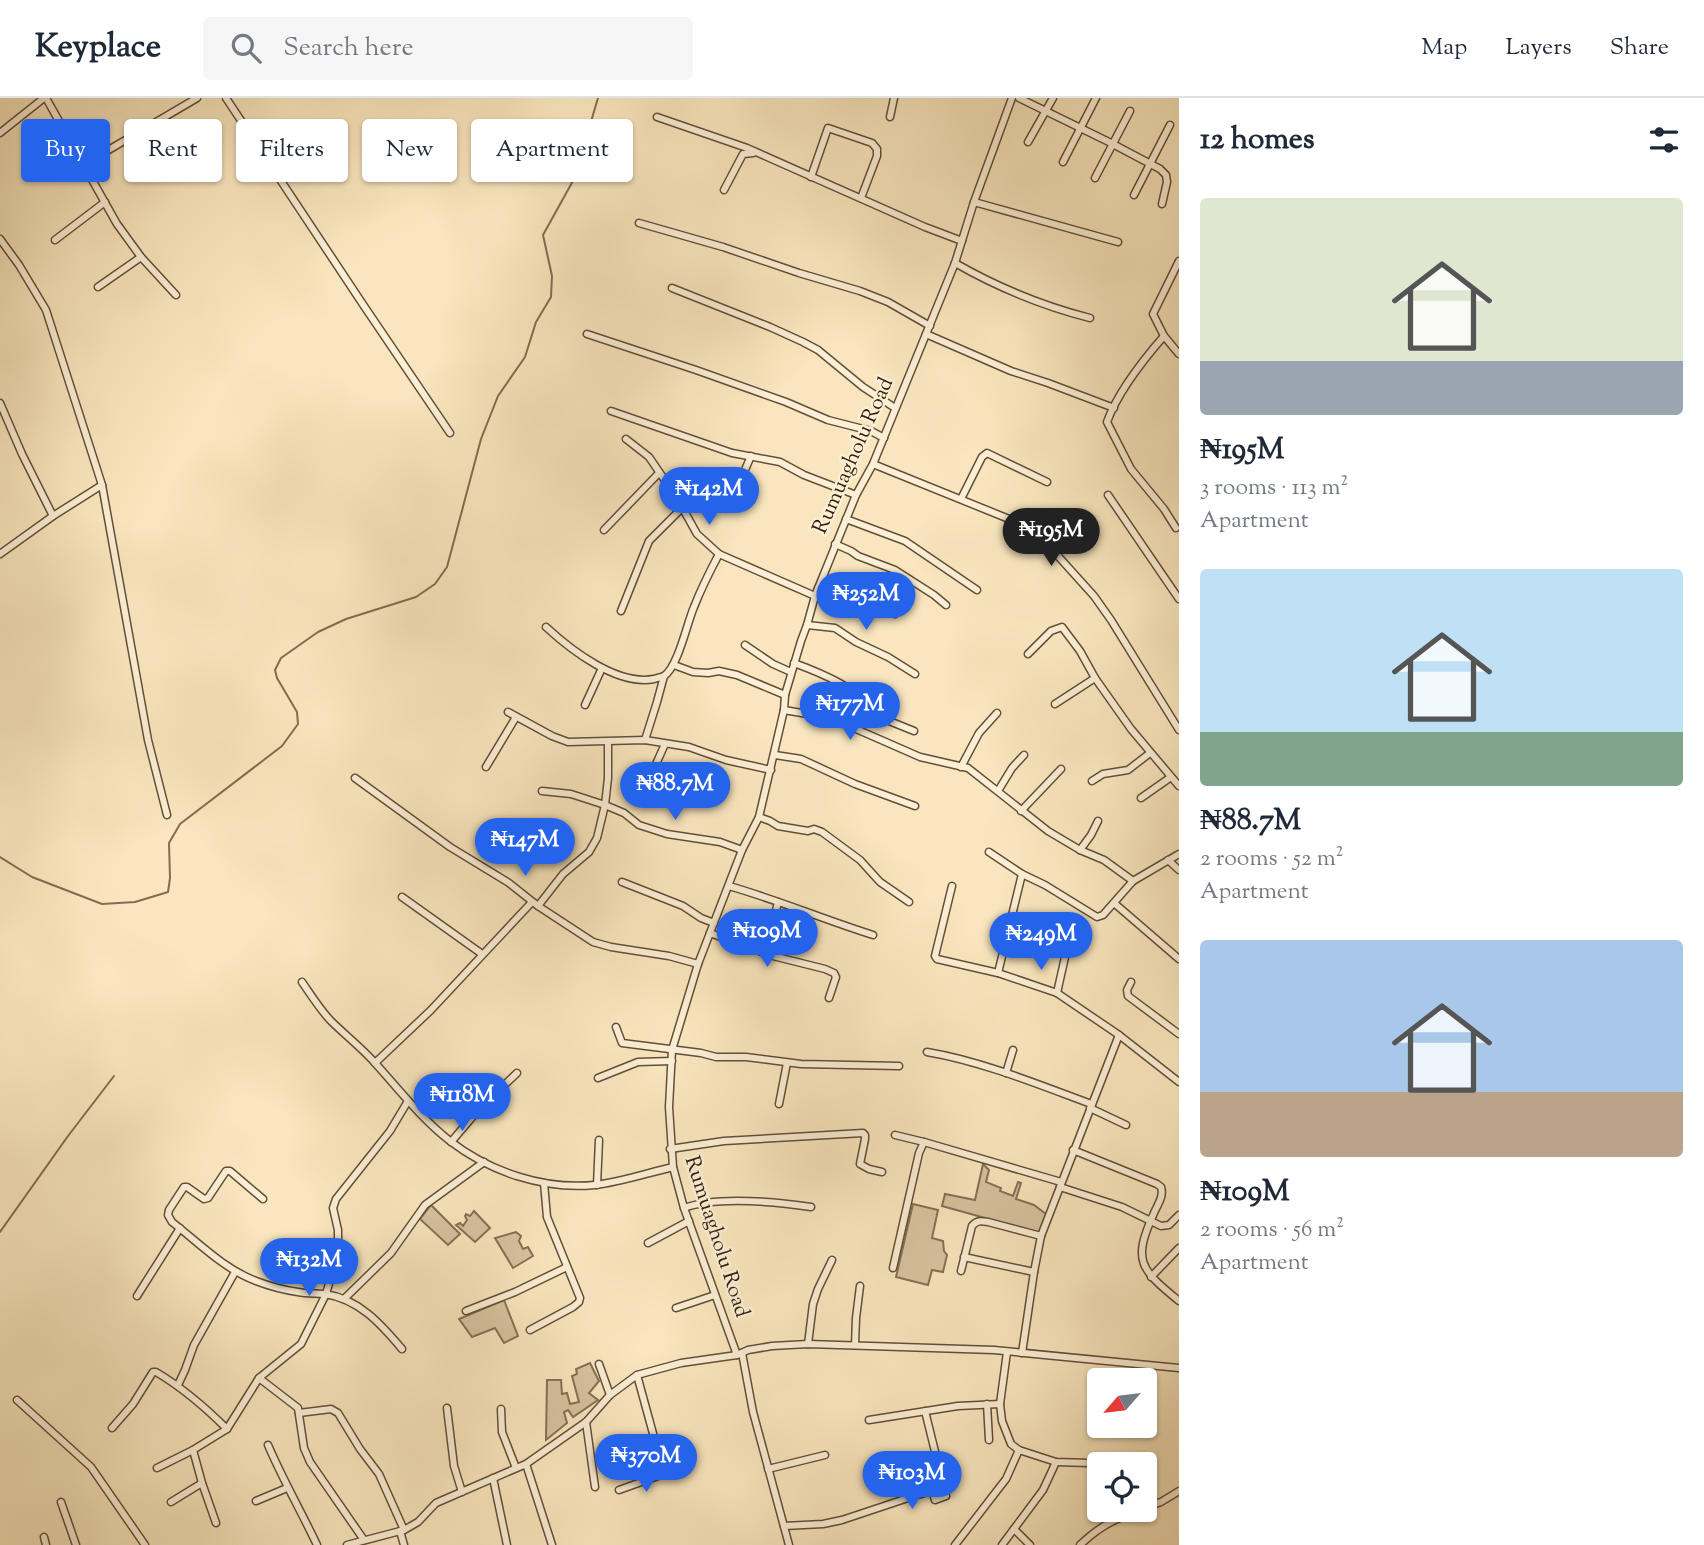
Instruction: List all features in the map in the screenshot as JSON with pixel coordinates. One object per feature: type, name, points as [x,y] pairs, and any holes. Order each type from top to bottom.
[{"type":"street","points":[[0,133],[45,98],[57,119]]},
{"type":"street","points":[[110,148],[197,98]]},
{"type":"street","points":[[226,98],[450,433]]},
{"type":"street","points":[[890,117],[894,98]]},
{"type":"street","name":"Rumuagholu Road","points":[[789,1545],[739,1354],[684,1208],[673,1167],[669,1107],[672,1050],[713,923],[741,850],[759,817],[775,755],[785,695],[816,592],[856,495],[873,464],[955,264],[974,202],[1012,98]]},
{"type":"street","points":[[1019,98],[1150,163],[1166,174],[1167,182],[1161,204]]},
{"type":"street","points":[[1028,142],[1053,98]]},
{"type":"street","points":[[1063,162],[1096,98]]},
{"type":"street","points":[[1095,178],[1130,111]]},
{"type":"street","points":[[657,117],[758,153],[962,241]]},
{"type":"street","points":[[1134,195],[1170,125]]},
{"type":"street","points":[[811,177],[828,128],[872,143],[877,149],[877,156],[861,198]]},
{"type":"street","points":[[724,190],[743,154],[758,153]]},
{"type":"street","points":[[93,182],[117,224],[141,257],[176,295]]},
{"type":"street","points":[[55,240],[104,202]]},
{"type":"street","points":[[974,202],[1118,242]]},
{"type":"street","points":[[639,223],[860,291],[888,302],[930,326]]},
{"type":"street","points":[[0,239],[46,310],[102,485],[145,727],[167,815]]},
{"type":"street","points":[[98,287],[141,257]]},
{"type":"street","points":[[1179,261],[1153,314],[1164,337],[1179,354]]},
{"type":"street","points":[[955,264],[988,282],[1090,318]]},
{"type":"street","points":[[672,289],[770,327],[818,350],[863,387],[895,408]]},
{"type":"street","points":[[587,334],[786,401],[828,420],[884,438]]},
{"type":"street","points":[[926,334],[1011,371],[1114,408]]},
{"type":"street","points":[[1164,337],[1147,355],[1114,408],[1108,418],[1108,427],[1131,469],[1176,528]]},
{"type":"street","points":[[0,403],[53,516]]},
{"type":"street","points":[[611,411],[732,453],[780,462],[804,475],[856,495]]},
{"type":"street","points":[[626,439],[649,457],[683,507],[697,534],[719,554],[816,592],[874,605],[895,614]]},
{"type":"street","points":[[961,499],[982,457],[987,453],[1047,482]]},
{"type":"street","points":[[737,488],[751,456]]},
{"type":"street","points":[[873,464],[1014,521],[1040,536],[1094,596],[1179,730]]},
{"type":"street","points":[[604,530],[659,473]]},
{"type":"street","points":[[0,554],[102,485]]},
{"type":"street","points":[[1108,495],[1179,599]]},
{"type":"street","points":[[621,611],[649,541],[683,507]]},
{"type":"street","points":[[846,519],[905,541],[977,590]]},
{"type":"street","points":[[835,544],[895,570],[946,605]]},
{"type":"street","points":[[645,740],[664,676],[674,665],[693,609],[719,554]]},
{"type":"street","points":[[807,625],[835,628],[915,674]]},
{"type":"street","points":[[546,627],[602,668],[647,680],[664,676]]},
{"type":"street","points":[[1028,654],[1051,631],[1062,627],[1131,729],[1179,786]]},
{"type":"street","points":[[745,645],[773,664],[791,672]]},
{"type":"street","points":[[794,663],[836,681],[857,694],[863,701],[862,710],[914,731]]},
{"type":"street","points":[[674,665],[694,672],[719,671],[737,675],[785,695]]},
{"type":"street","points":[[585,705],[602,668]]},
{"type":"street","points":[[1055,704],[1095,678]]},
{"type":"street","points":[[784,710],[831,718],[920,757],[968,768],[1048,831],[1080,850],[1104,860],[1133,881]]},
{"type":"street","points":[[508,712],[568,742],[645,740],[689,747],[771,771]]},
{"type":"street","points":[[961,767],[979,733],[997,713]]},
{"type":"street","points":[[486,767],[516,716]]},
{"type":"street","points":[[375,1063],[563,874],[589,852],[597,838],[605,805],[608,742]]},
{"type":"street","points":[[652,773],[665,744]]},
{"type":"street","points":[[1092,781],[1103,774],[1128,770],[1150,753]]},
{"type":"street","points":[[775,755],[801,759],[855,784],[915,806]]},
{"type":"street","points":[[998,791],[1012,768],[1024,755]]},
{"type":"street","points":[[1021,811],[1061,769]]},
{"type":"street","points":[[1141,799],[1171,777]]},
{"type":"street","points":[[355,778],[450,847],[509,883],[535,904],[593,942],[698,964]]},
{"type":"street","points":[[542,791],[571,794],[605,805],[624,813],[639,825],[667,834],[720,842],[741,850]]},
{"type":"street","points":[[759,817],[778,826],[822,832],[860,860],[880,882],[909,902]]},
{"type":"street","points":[[1080,850],[1098,821]]},
{"type":"street","points":[[989,852],[1097,917],[1102,915],[1133,881],[1179,853]]},
{"type":"street","points":[[1168,860],[1179,870]]},
{"type":"street","points":[[999,973],[1022,874]]},
{"type":"street","points":[[622,882],[683,906],[713,923]]},
{"type":"street","points":[[729,886],[873,935]]},
{"type":"street","points":[[952,886],[935,956],[937,959],[999,973],[1057,993],[1119,1035],[1179,1082]]},
{"type":"street","points":[[402,897],[482,954]]},
{"type":"street","points":[[769,940],[778,902]]},
{"type":"street","points":[[1114,903],[1179,959]]},
{"type":"street","points":[[710,933],[773,956],[834,973],[836,977],[829,998]]},
{"type":"street","points":[[1057,993],[1065,957]]},
{"type":"street","points":[[302,982],[316,1004],[375,1063],[408,1101],[451,1142],[484,1163],[544,1184],[572,1186],[597,1185],[673,1167]]},
{"type":"street","points":[[1130,982],[1128,996],[1179,1034]]},
{"type":"street","points":[[616,1027],[622,1043],[716,1057],[821,1065],[899,1066]]},
{"type":"street","points":[[1022,1353],[1041,1236],[1119,1035]]},
{"type":"street","points":[[1006,1073],[1013,1050]]},
{"type":"street","points":[[927,1052],[1006,1073],[1091,1106],[1126,1125]]},
{"type":"street","points":[[598,1078],[638,1062],[672,1061]]},
{"type":"street","points":[[779,1104],[787,1063]]},
{"type":"street","points":[[451,1142],[488,1099],[517,1073]]},
{"type":"street","points":[[157,1468],[227,1429],[258,1378],[301,1344],[326,1294],[338,1252],[338,1230],[333,1208],[336,1199],[390,1131],[408,1101]]},
{"type":"street","points":[[670,1149],[750,1139],[863,1133],[865,1139],[860,1164],[883,1172]]},
{"type":"street","points":[[895,1135],[1060,1184],[1122,1207],[1161,1226],[1165,1227],[1179,1215]]},
{"type":"street","points":[[597,1185],[599,1140]]},
{"type":"street","points":[[893,1268],[923,1142]]},
{"type":"street","points":[[1073,1150],[1161,1187],[1162,1196],[1143,1240],[1143,1263],[1151,1277],[1179,1301]]},
{"type":"street","points":[[344,1299],[391,1253],[425,1205],[484,1163]]},
{"type":"street","points":[[263,1199],[228,1170],[208,1198],[204,1199],[184,1187],[168,1215],[180,1228],[235,1272],[258,1282],[344,1299],[375,1318],[402,1349]]},
{"type":"street","points":[[530,1330],[579,1303],[580,1298],[547,1217],[544,1184]]},
{"type":"street","points":[[684,1208],[713,1202],[760,1202],[811,1207]]},
{"type":"street","points":[[648,1243],[689,1221]]},
{"type":"street","points":[[961,1271],[972,1226],[978,1221],[1041,1236]]},
{"type":"street","points":[[138,1296],[180,1228]]},
{"type":"street","points":[[1151,1277],[1179,1248]]},
{"type":"street","points":[[964,1257],[1034,1272]]},
{"type":"street","points":[[808,1343],[813,1304],[832,1260]]},
{"type":"street","points":[[466,1311],[567,1266]]},
{"type":"street","points":[[178,1385],[194,1345],[235,1272]]},
{"type":"street","points":[[855,1345],[860,1286]]},
{"type":"street","points":[[676,1308],[715,1295]]},
{"type":"street","points":[[347,1545],[402,1530],[418,1522],[436,1503],[526,1464],[586,1422],[610,1395],[637,1375],[681,1363],[772,1346],[808,1343],[1022,1353],[1179,1368]]},
{"type":"street","points":[[1007,1352],[1000,1404],[1002,1421],[1011,1444],[1019,1450],[1056,1462],[1087,1463]]},
{"type":"street","points":[[599,1364],[610,1395]]},
{"type":"street","points":[[112,1428],[133,1404],[153,1372],[156,1372],[178,1385],[227,1429]]},
{"type":"street","points":[[618,1490],[658,1476],[663,1470],[637,1375]]},
{"type":"street","points":[[258,1378],[295,1404],[299,1413],[304,1448],[310,1462],[364,1540]]},
{"type":"street","points":[[17,1400],[91,1467],[145,1545]]},
{"type":"street","points":[[987,1404],[989,1440]]},
{"type":"street","points":[[869,1420],[958,1406],[1000,1404]]},
{"type":"street","points":[[447,1408],[454,1466],[462,1492]]},
{"type":"street","points":[[299,1413],[331,1409],[338,1413],[379,1474],[402,1530],[404,1545]]},
{"type":"street","points":[[501,1409],[502,1433],[516,1468]]},
{"type":"street","points":[[783,1526],[842,1520],[932,1492],[935,1500],[946,1496],[925,1411]]},
{"type":"street","points":[[586,1422],[595,1487]]},
{"type":"street","points":[[268,1445],[317,1545]]},
{"type":"street","points":[[193,1450],[216,1524]]},
{"type":"street","points":[[955,1545],[1006,1479],[1019,1450]]},
{"type":"street","points":[[768,1469],[825,1455]]},
{"type":"street","points":[[1002,1545],[1043,1490],[1056,1462]]},
{"type":"street","points":[[526,1464],[552,1545]]},
{"type":"street","points":[[493,1478],[506,1545]]},
{"type":"street","points":[[171,1502],[202,1483]]},
{"type":"street","points":[[256,1501],[287,1488]]},
{"type":"street","points":[[1157,1503],[1179,1491]]},
{"type":"street","points":[[61,1502],[76,1545]]},
{"type":"street","points":[[1080,1545],[1109,1522]]},
{"type":"street","points":[[1014,1529],[1030,1545]]},
{"type":"shaded area","points":[[983,1164],[989,1170],[986,1182],[1001,1188],[1000,1191],[1013,1196],[1018,1182],[1021,1183],[1016,1199],[1034,1205],[1046,1214],[1039,1233],[942,1206],[945,1194],[975,1200]]},
{"type":"shaded area","points":[[913,1204],[938,1210],[932,1238],[943,1241],[947,1255],[943,1272],[932,1270],[928,1285],[896,1277]]},
{"type":"shaded area","points":[[431,1205],[460,1234],[448,1245],[420,1219]]},
{"type":"shaded area","points":[[474,1211],[490,1228],[475,1242],[456,1225],[460,1223],[463,1226],[467,1220],[466,1214],[470,1216]]},
{"type":"shaded area","points":[[516,1232],[521,1236],[519,1241],[523,1249],[528,1247],[533,1256],[513,1268],[495,1238]]},
{"type":"shaded area","points":[[504,1300],[518,1336],[504,1343],[495,1328],[472,1337],[459,1319]]},
{"type":"shaded area","points":[[590,1363],[599,1381],[589,1393],[598,1400],[573,1417],[568,1410],[564,1412],[567,1423],[546,1440],[547,1380],[561,1380],[562,1394],[567,1393],[570,1404],[579,1402],[572,1376],[577,1374],[576,1369]]},
{"type":"waterway","points":[[0,857],[32,877],[102,904],[135,902],[168,892],[169,843],[180,824],[282,746],[298,724],[297,712],[277,678],[275,670],[281,658],[318,632],[346,619],[416,597],[435,584],[447,567],[481,439],[498,396],[525,357],[536,322],[551,297],[552,276],[543,235],[574,179],[598,98]]},
{"type":"waterway","points":[[0,1232],[114,1076]]}]
